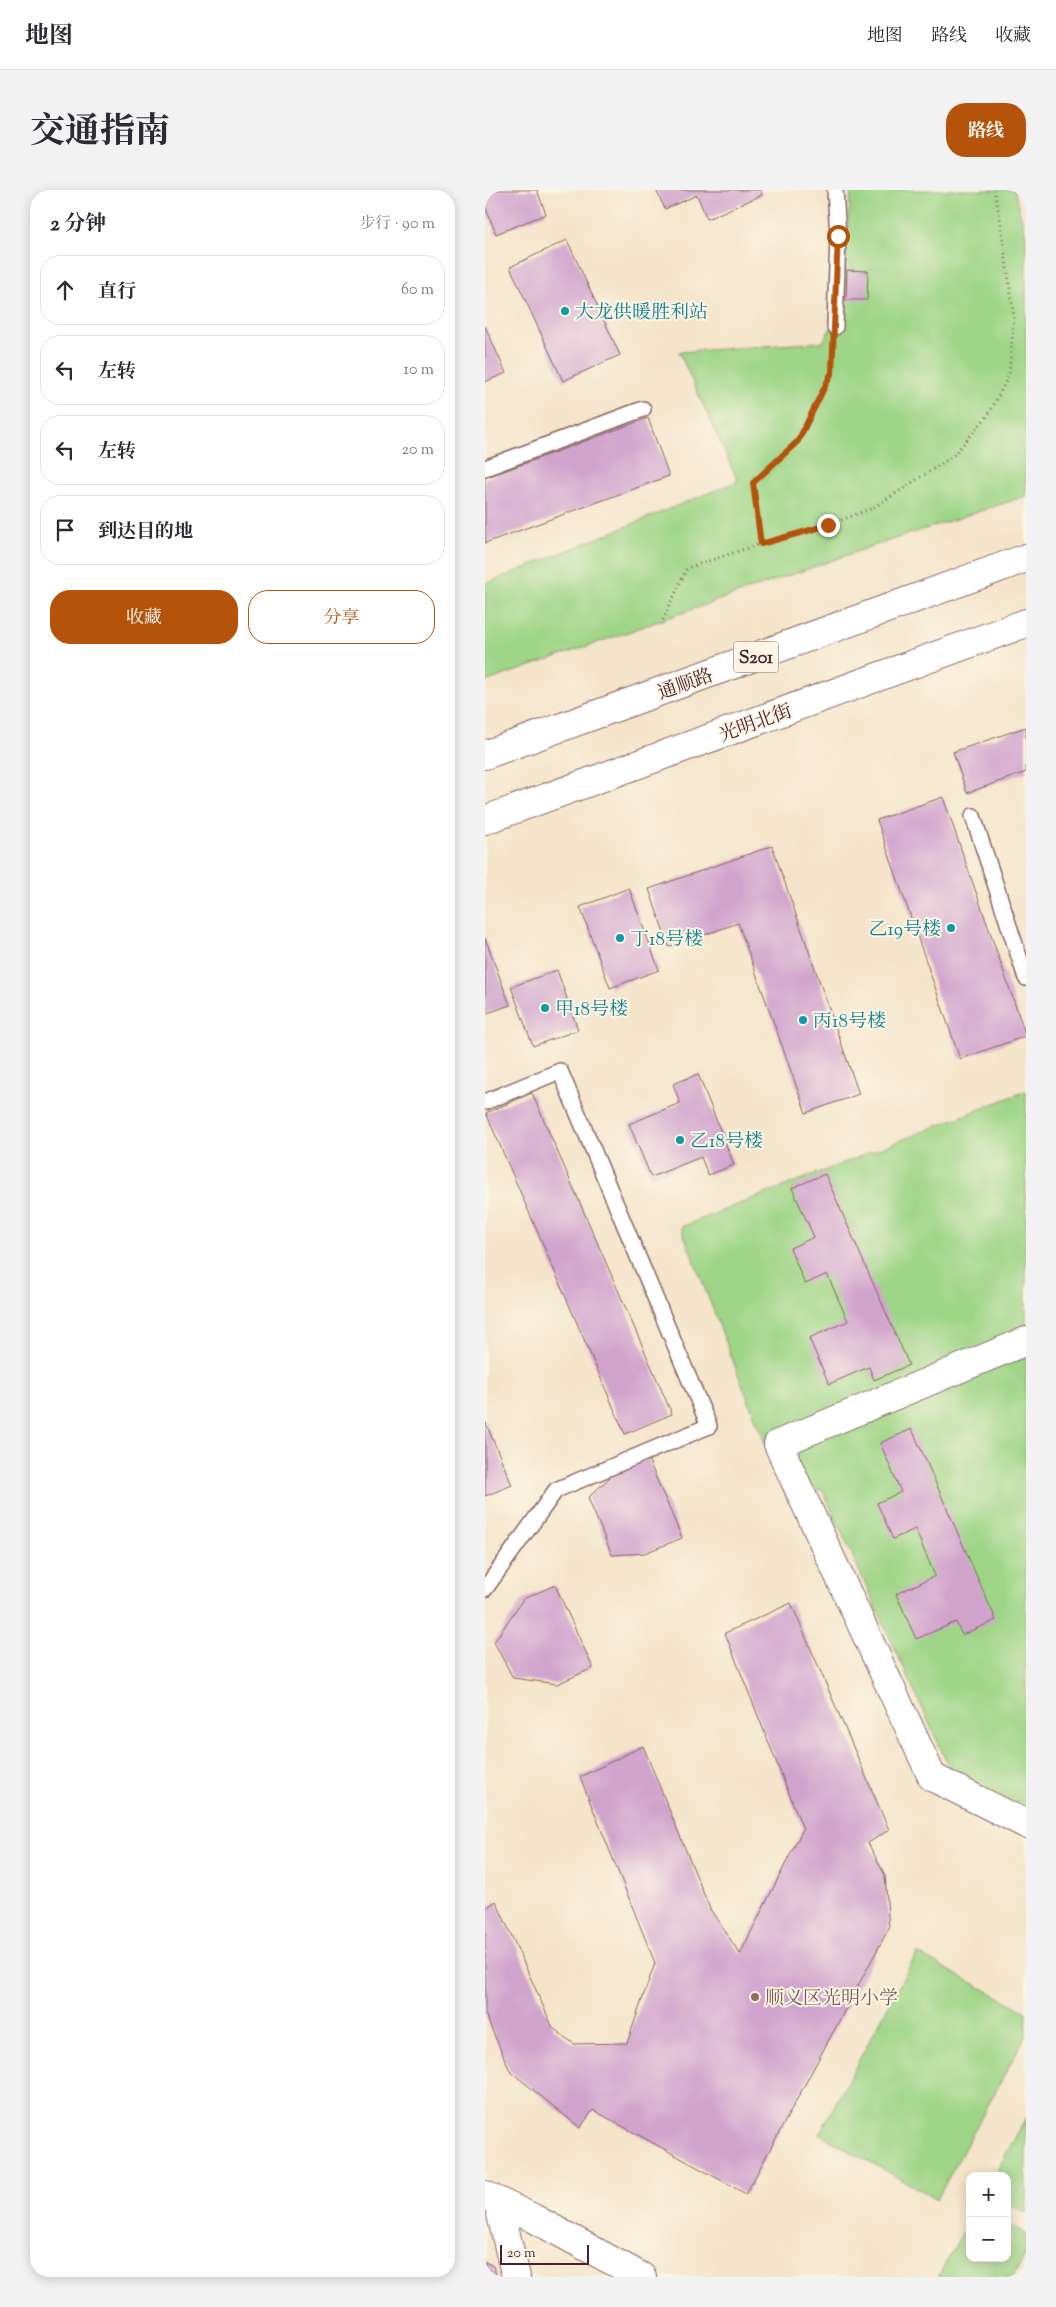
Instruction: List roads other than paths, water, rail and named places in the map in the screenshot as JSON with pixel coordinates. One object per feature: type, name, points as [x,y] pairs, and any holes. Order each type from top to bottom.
[{"type":"main road","name":"通顺路","points":[[485,755],[1026,558]]},
{"type":"main road","name":"光明北街","points":[[485,820],[1026,624]]},
{"type":"main road","points":[[1026,1341],[778,1444],[932,1776],[1026,1824]]},
{"type":"main road","points":[[492,2198],[516,2277]]},
{"type":"main road","points":[[492,2198],[642,2277]]},
{"type":"lane","points":[[835,190],[838,236],[835,326]]},
{"type":"lane","points":[[485,468],[643,408]]},
{"type":"lane","points":[[973,816],[1026,978]]},
{"type":"lane","points":[[485,1102],[560,1071],[709,1426],[556,1490],[485,1589]]},
{"type":"place","name":"大龙供暖胜利站","points":[[565,311]]},
{"type":"place","name":"乙19号楼","points":[[951,928]]},
{"type":"place","name":"丁18号楼","points":[[620,938]]},
{"type":"place","name":"甲18号楼","points":[[545,1008]]},
{"type":"place","name":"丙18号楼","points":[[803,1020]]},
{"type":"place","name":"乙18号楼","points":[[680,1140]]},
{"type":"place","name":"顺义区光明小学","points":[[755,1997]]}]
